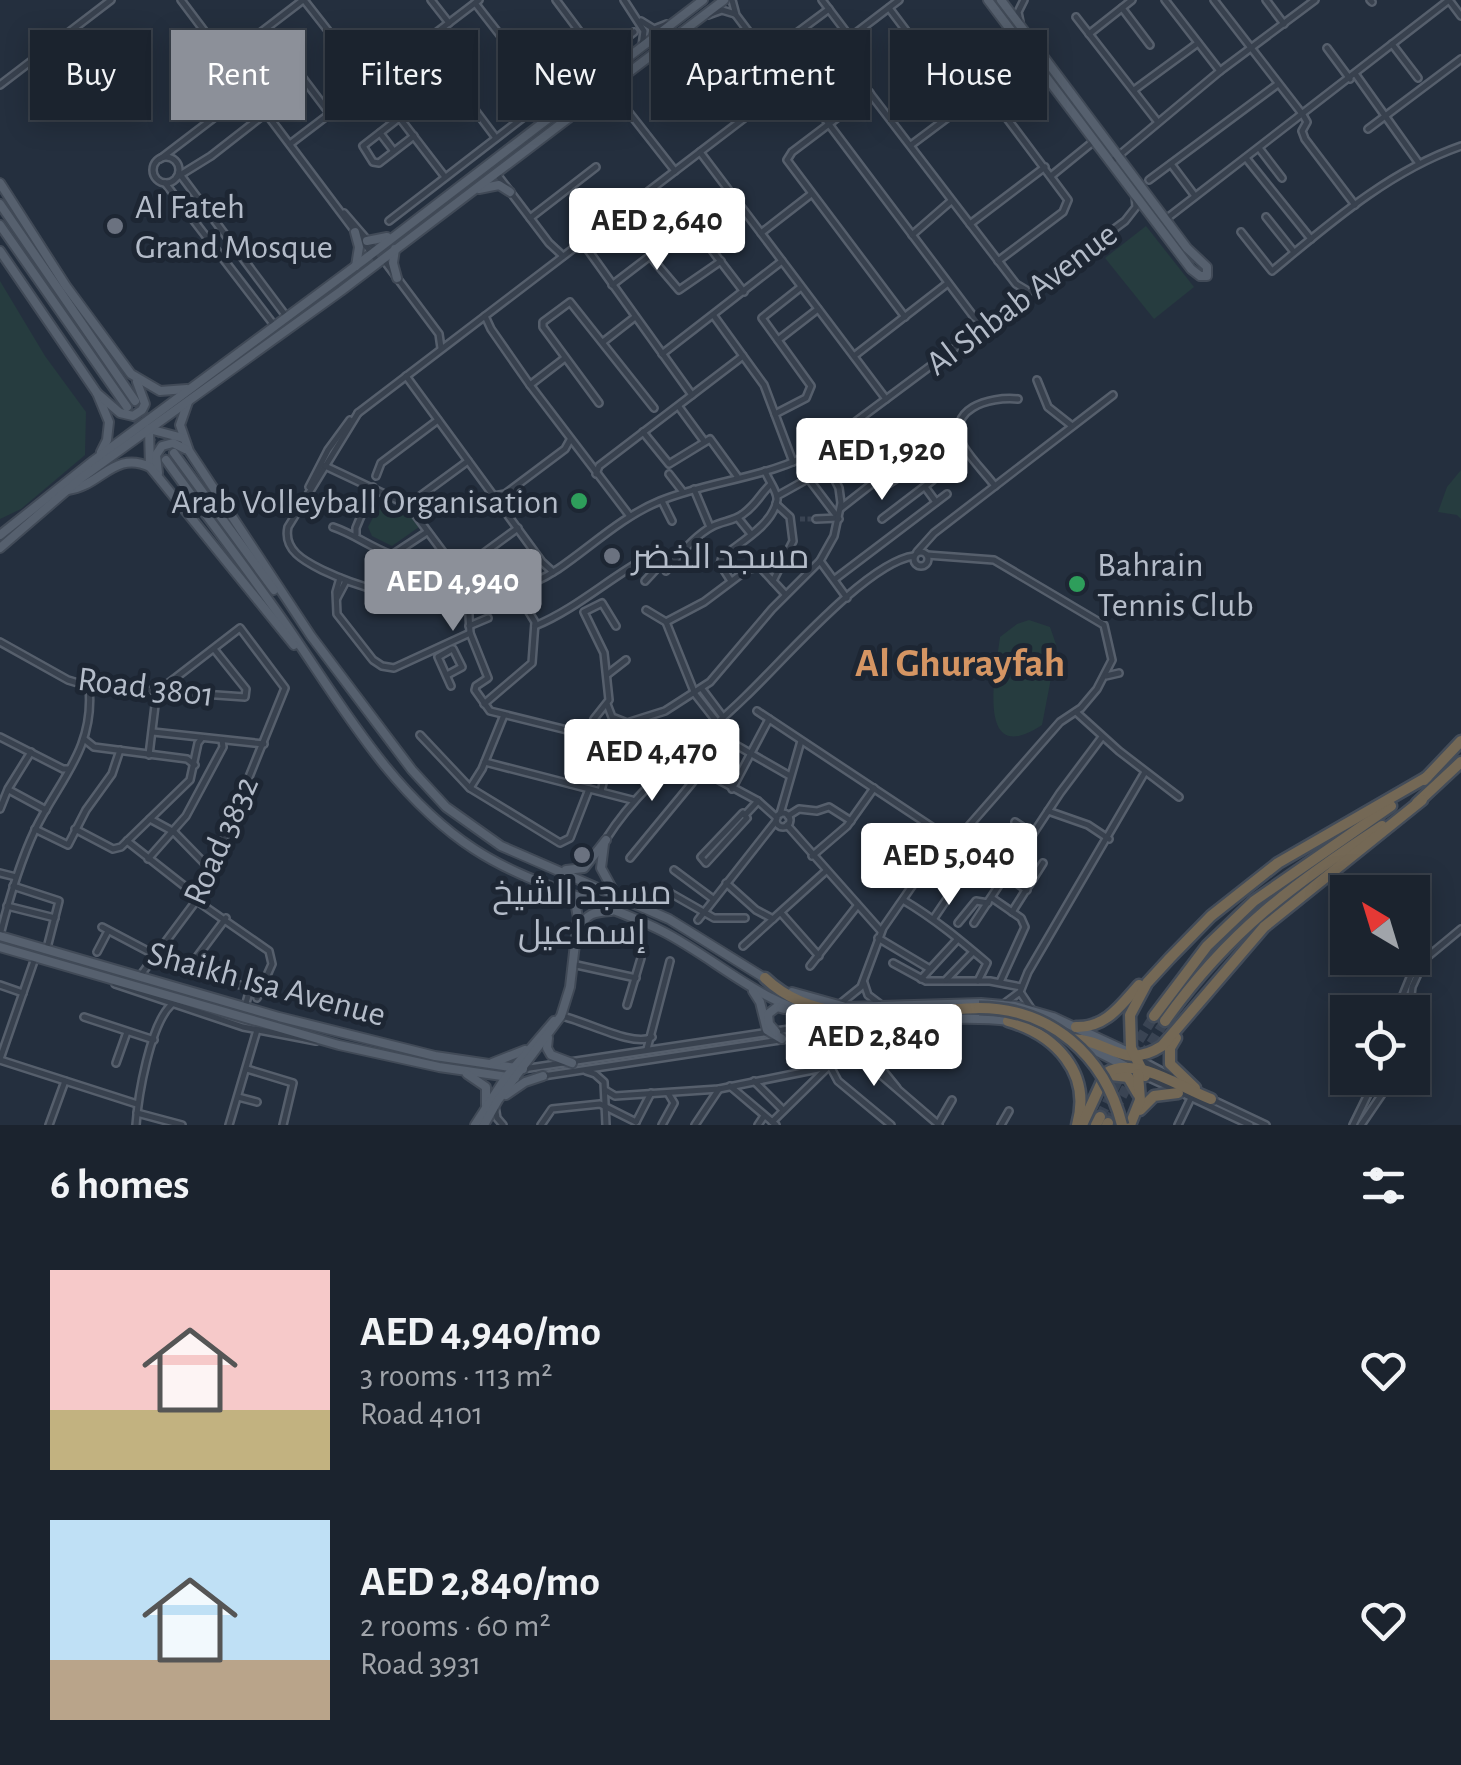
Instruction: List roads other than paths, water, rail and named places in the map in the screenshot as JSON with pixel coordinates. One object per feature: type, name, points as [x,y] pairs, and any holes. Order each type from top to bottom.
[{"type":"highway","points":[[1422,800],[1262,910],[1159,1018],[1207,946],[1254,901],[1372,820],[1427,777],[1461,741]]},
{"type":"highway","points":[[1080,1125],[1100,1081],[1112,1069],[1135,1064],[1154,1051],[1278,914],[1422,800],[1461,762]]},
{"type":"highway","points":[[1128,1124],[1140,1100],[1141,1082],[1128,1036],[1130,1015],[1147,983],[1210,916],[1267,870],[1427,777]]},
{"type":"highway","points":[[1074,1033],[1102,1022],[1170,958]]},
{"type":"highway","points":[[765,978],[796,1000],[844,1013],[979,1008],[1032,1017],[1072,1040],[1106,1081],[1128,1124]]},
{"type":"highway","points":[[1130,1015],[1134,1035],[1144,1046],[1159,1044],[1171,1036]]},
{"type":"highway","points":[[1189,1016],[1170,1048],[1169,1060],[1194,1094]]},
{"type":"highway","points":[[1008,1021],[1047,1038],[1070,1062],[1080,1096],[1080,1125]]},
{"type":"highway","points":[[1074,1033],[1211,1099]]},
{"type":"highway","points":[[1100,1081],[1124,1074],[1140,1100]]},
{"type":"highway","points":[[1128,1124],[1148,1100],[1160,1094],[1178,1093]]},
{"type":"main road","points":[[176,406],[188,402],[294,326],[377,256],[396,234],[702,0]]},
{"type":"main road","points":[[0,548],[274,325],[356,266],[395,249],[724,0]]},
{"type":"main road","points":[[988,0],[1009,30]]},
{"type":"main road","points":[[1002,0],[1187,248],[1208,266],[1208,276],[1194,272],[1047,79]]},
{"type":"main road","points":[[496,172],[528,135]]},
{"type":"main road","points":[[0,183],[66,286],[148,400],[147,427],[154,470]]},
{"type":"main road","points":[[470,193],[494,185],[510,192]]},
{"type":"main road","points":[[0,204],[136,401]]},
{"type":"main road","points":[[0,226],[127,407]]},
{"type":"main road","points":[[355,232],[359,247],[356,266]]},
{"type":"main road","points":[[368,241],[396,234]]},
{"type":"main road","points":[[395,249],[397,278]]},
{"type":"main road","points":[[0,251],[98,393],[122,420],[182,438]]},
{"type":"main road","points":[[286,316],[294,326]]},
{"type":"main road","points":[[274,325],[280,335]]},
{"type":"main road","points":[[135,378],[162,392],[192,388]]},
{"type":"main road","points":[[98,393],[123,415],[137,415],[145,400],[135,378]]},
{"type":"main road","points":[[93,461],[109,431],[108,414],[98,393]]},
{"type":"main road","points":[[188,402],[180,421],[189,452],[312,636],[434,795],[486,837],[684,927],[793,992],[838,1006],[1004,1004],[1032,1010],[1074,1033]]},
{"type":"main road","points":[[0,535],[93,461],[147,427]]},
{"type":"main road","points":[[154,470],[162,446],[173,443],[189,452]]},
{"type":"main road","points":[[174,453],[282,602],[312,636]]},
{"type":"main road","points":[[166,460],[396,778],[440,824],[503,866],[672,936],[748,984],[803,1012]]},
{"type":"main road","points":[[68,490],[82,488],[120,462],[134,461],[154,470],[276,626],[306,658]]},
{"type":"main road","points":[[544,866],[571,872],[581,870],[606,840]]},
{"type":"main road","points":[[606,840],[600,857],[602,873],[621,897]]},
{"type":"main road","points":[[572,964],[578,913],[574,896]]},
{"type":"main road","points":[[514,1073],[549,1036],[560,1016],[582,921],[594,913],[615,911]]},
{"type":"main road","name":"Shaikh Isa Avenue","points":[[0,935],[244,1007],[514,1073]]},
{"type":"main road","name":"Shaikh Isa Avenue","points":[[0,946],[322,1039],[459,1070],[514,1073]]},
{"type":"main road","points":[[748,984],[773,1032]]},
{"type":"main road","points":[[773,1032],[768,1018],[773,1008],[856,1021],[1008,1021],[1074,1033]]},
{"type":"main road","points":[[476,1125],[536,1041],[560,1016]]},
{"type":"main road","points":[[243,1027],[250,1019]]},
{"type":"main road","points":[[756,1036],[773,1032]]},
{"type":"main road","points":[[549,1036],[551,1056],[575,1067]]},
{"type":"main road","points":[[476,1064],[510,1058],[536,1041]]},
{"type":"main road","points":[[459,1070],[484,1084],[493,1104]]},
{"type":"main road","points":[[484,1125],[493,1104],[520,1084],[543,1076]]},
{"type":"street","points":[[0,85],[111,0]]},
{"type":"street","points":[[181,0],[204,30]]},
{"type":"street","points":[[325,107],[266,29],[304,0],[328,30]]},
{"type":"street","points":[[432,0],[449,23]]},
{"type":"street","points":[[440,12],[443,0]]},
{"type":"street","points":[[556,0],[579,30]]},
{"type":"street","points":[[624,0],[639,19],[654,29],[676,20]]},
{"type":"street","points":[[732,0],[748,30]]},
{"type":"street","points":[[822,0],[845,30]]},
{"type":"street","name":"Al Shbab Avenue","points":[[859,30],[899,0]]},
{"type":"street","points":[[1002,0],[1022,0]]},
{"type":"street","points":[[1020,25],[1018,12],[1022,0]]},
{"type":"street","points":[[1089,34],[1132,0]]},
{"type":"street","points":[[1165,0],[1220,70]]},
{"type":"street","points":[[1214,0],[1303,115],[1307,122],[1302,131],[1305,138],[1355,205]]},
{"type":"street","points":[[1266,0],[1284,24]]},
{"type":"street","points":[[1108,159],[1315,0]]},
{"type":"street","points":[[1154,219],[1180,208],[1353,77],[1441,3],[1449,0],[1461,16]]},
{"type":"street","points":[[440,30],[477,2],[498,30]]},
{"type":"street","points":[[888,8],[905,30]]},
{"type":"street","points":[[1122,8],[1150,45]]},
{"type":"street","points":[[800,30],[829,9]]},
{"type":"street","points":[[700,18],[722,10],[736,14]]},
{"type":"street","points":[[1076,17],[1158,122]]},
{"type":"street","points":[[639,19],[644,34],[642,46]]},
{"type":"street","points":[[1134,90],[1198,42]]},
{"type":"street","points":[[1392,44],[1418,78]]},
{"type":"street","points":[[1326,48],[1418,163]]},
{"type":"street","points":[[1368,129],[1461,59]]},
{"type":"street","points":[[1149,180],[1278,84]]},
{"type":"street","points":[[870,94],[1017,286],[1029,290]]},
{"type":"street","points":[[478,114],[496,138]]},
{"type":"street","points":[[631,115],[674,171]]},
{"type":"street","points":[[290,144],[325,118]]},
{"type":"street","points":[[212,120],[160,159],[153,172],[274,325]]},
{"type":"street","points":[[165,183],[211,156],[257,120]]},
{"type":"street","points":[[271,120],[355,232],[397,278],[439,334],[440,350]]},
{"type":"street","points":[[397,120],[363,146],[373,162],[376,164],[414,136]]},
{"type":"street","points":[[402,120],[446,177]]},
{"type":"street","points":[[388,221],[519,120]]},
{"type":"street","name":"Al Shbab Avenue","points":[[741,120],[358,413],[341,430],[288,527],[287,543],[306,561],[343,580],[387,592],[423,598],[468,598],[515,589],[553,572],[629,516],[662,500],[794,462],[820,448],[1131,216],[1136,207],[1134,193]]},
{"type":"street","points":[[825,120],[974,317],[984,324]]},
{"type":"street","points":[[834,120],[786,160],[905,317]]},
{"type":"street","points":[[910,145],[943,120]]},
{"type":"street","points":[[998,260],[1067,208],[1067,196],[1009,120]]},
{"type":"street","points":[[380,133],[394,151]]},
{"type":"street","points":[[1052,176],[1094,141]]},
{"type":"street","points":[[1241,232],[1272,271],[1355,205],[1418,163],[1461,146]]},
{"type":"street","points":[[1259,148],[1282,178]]},
{"type":"street","points":[[700,152],[886,399]]},
{"type":"street","points":[[1246,158],[1311,238]]},
{"type":"street","points":[[160,159],[174,160],[179,175],[286,316]]},
{"type":"street","points":[[1171,164],[1195,196]]},
{"type":"street","points":[[530,218],[596,166]]},
{"type":"street","points":[[970,224],[1045,167]]},
{"type":"street","points":[[496,172],[549,243],[564,256]]},
{"type":"street","points":[[761,233],[810,195]]},
{"type":"street","points":[[912,235],[947,208],[951,199]]},
{"type":"street","points":[[342,212],[377,256]]},
{"type":"street","points":[[1266,217],[1294,252]]},
{"type":"street","points":[[612,285],[680,233],[692,229],[744,292]]},
{"type":"street","points":[[582,242],[692,395]]},
{"type":"street","points":[[549,243],[554,264]]},
{"type":"street","points":[[650,256],[679,290],[720,261]]},
{"type":"street","points":[[662,354],[782,261]]},
{"type":"street","points":[[854,356],[948,283]]},
{"type":"street","points":[[776,414],[806,398],[811,386],[763,316],[802,286]]},
{"type":"street","points":[[252,298],[265,288]]},
{"type":"street","points":[[599,403],[542,325],[572,302],[654,408]]},
{"type":"street","points":[[778,340],[818,309]]},
{"type":"street","points":[[485,316],[570,440],[629,516]]},
{"type":"street","points":[[714,316],[764,385],[794,462]]},
{"type":"street","points":[[602,342],[635,317]]},
{"type":"street","points":[[974,317],[977,329]]},
{"type":"street","points":[[476,323],[491,330]]},
{"type":"street","points":[[439,334],[460,335]]},
{"type":"street","points":[[596,474],[599,466],[743,356]]},
{"type":"street","points":[[530,384],[565,358]]},
{"type":"street","points":[[418,367],[414,377],[418,393]]},
{"type":"street","points":[[406,376],[553,572]]},
{"type":"street","points":[[1037,380],[1048,407],[1072,426]]},
{"type":"street","points":[[915,557],[930,538],[1113,395]]},
{"type":"street","points":[[996,486],[963,446],[961,426],[968,410],[984,400],[1018,398]]},
{"type":"street","points":[[678,406],[704,441]]},
{"type":"street","points":[[376,476],[382,463],[438,420]]},
{"type":"street","points":[[644,432],[669,464],[704,441],[712,440],[738,478]]},
{"type":"street","points":[[886,449],[898,473],[886,486],[869,465],[886,449],[905,432]]},
{"type":"street","points":[[494,496],[505,494],[565,449],[570,440]]},
{"type":"street","points":[[616,626],[602,603],[584,612],[602,648],[608,674],[607,704],[612,717],[634,722],[664,711],[702,689],[820,561],[841,508],[838,488],[820,448]]},
{"type":"street","points":[[408,505],[468,461]]},
{"type":"street","points":[[323,465],[408,505],[458,572],[518,528]]},
{"type":"street","points":[[731,582],[720,560],[765,521],[776,500],[829,467]]},
{"type":"street","points":[[765,471],[776,500],[792,522],[790,551],[773,581]]},
{"type":"street","points":[[670,474],[683,492]]},
{"type":"street","points":[[808,478],[840,518]]},
{"type":"street","points":[[841,508],[878,479]]},
{"type":"street","points":[[882,520],[934,480]]},
{"type":"street","points":[[666,571],[710,527],[738,518],[757,504],[759,495],[770,485]]},
{"type":"street","points":[[925,487],[936,502]]},
{"type":"street","points":[[356,534],[373,488]]},
{"type":"street","points":[[694,489],[710,527]]},
{"type":"street","points":[[835,579],[947,494]]},
{"type":"street","points":[[662,500],[672,521]]},
{"type":"street","points":[[618,504],[620,522]]},
{"type":"street","points":[[738,518],[750,534]]},
{"type":"street","points":[[816,519],[840,518]]},
{"type":"street","points":[[792,522],[800,519]]},
{"type":"street","points":[[333,527],[356,534],[364,543],[392,555]]},
{"type":"street","points":[[387,592],[392,555],[428,532]]},
{"type":"street","points":[[927,564],[930,538]]},
{"type":"street","points":[[606,840],[633,800],[676,758],[847,598],[895,563],[926,554],[1000,562],[1104,624],[1112,660],[1088,702],[1060,722],[968,827],[946,836],[880,935],[865,980],[856,994],[838,1006]]},
{"type":"street","points":[[915,557],[921,566],[942,558]]},
{"type":"street","points":[[535,626],[562,614],[614,575],[646,558]]},
{"type":"street","points":[[820,561],[847,598]]},
{"type":"street","points":[[542,562],[543,577]]},
{"type":"street","points":[[645,581],[658,567]]},
{"type":"street","points":[[666,622],[704,602],[748,569],[760,567],[786,594]]},
{"type":"street","points":[[343,580],[335,607],[341,621],[382,666],[394,668],[450,645]]},
{"type":"street","points":[[484,704],[532,663],[535,626],[515,589]]},
{"type":"street","points":[[468,598],[470,630],[488,678],[476,690],[490,711],[676,758],[758,801],[782,820],[880,935],[930,969]]},
{"type":"street","points":[[646,610],[666,622],[695,694],[710,705]]},
{"type":"street","points":[[451,686],[438,656],[488,618]]},
{"type":"street","name":"Road 3832","points":[[140,976],[202,893],[284,694],[283,681],[240,628],[214,649]]},
{"type":"street","name":"Road 3801","points":[[0,642],[68,680],[88,686],[246,695],[246,689],[214,649]]},
{"type":"street","points":[[447,675],[462,667],[450,645]]},
{"type":"street","points":[[149,755],[159,689],[214,649]]},
{"type":"street","points":[[608,674],[626,660]]},
{"type":"street","points":[[1104,678],[1119,673]]},
{"type":"street","points":[[0,935],[12,889],[35,829],[72,768],[84,739],[88,686]]},
{"type":"street","points":[[702,689],[730,742]]},
{"type":"street","points":[[571,784],[596,715],[607,704]]},
{"type":"street","points":[[757,711],[1027,890]]},
{"type":"street","points":[[1076,712],[1180,798]]},
{"type":"street","points":[[470,788],[504,716]]},
{"type":"street","points":[[732,789],[769,719]]},
{"type":"street","points":[[601,791],[620,721]]},
{"type":"street","points":[[630,745],[634,722]]},
{"type":"street","points":[[152,732],[264,744]]},
{"type":"street","points":[[704,734],[730,742],[790,776]]},
{"type":"street","points":[[420,735],[470,788],[560,843],[570,838],[589,789]]},
{"type":"street","points":[[974,923],[1102,736]]},
{"type":"street","points":[[0,737],[63,769],[72,768]]},
{"type":"street","points":[[75,829],[113,849],[127,842],[190,780],[202,738]]},
{"type":"street","points":[[84,739],[94,746],[187,759],[195,764]]},
{"type":"street","points":[[148,859],[186,816],[222,748],[222,740]]},
{"type":"street","points":[[782,820],[801,741]]},
{"type":"street","points":[[35,829],[68,845],[112,774],[120,750]]},
{"type":"street","points":[[0,809],[5,790],[31,752]]},
{"type":"street","points":[[485,762],[633,800]]},
{"type":"street","points":[[630,858],[701,772]]},
{"type":"street","points":[[1004,1004],[1020,989],[1146,772]]},
{"type":"street","points":[[812,856],[851,822],[874,788]]},
{"type":"street","points":[[5,790],[46,810]]},
{"type":"street","points":[[745,815],[741,813],[701,857],[706,863],[758,801]]},
{"type":"street","points":[[698,920],[768,833],[799,809],[817,812],[829,807],[851,822]]},
{"type":"street","points":[[1048,811],[1109,838]]},
{"type":"street","points":[[150,819],[174,832],[211,870]]},
{"type":"street","points":[[1015,822],[1034,834]]},
{"type":"street","points":[[127,842],[183,886],[202,893]]},
{"type":"street","points":[[934,918],[976,856]]},
{"type":"street","points":[[1012,912],[1043,863]]},
{"type":"street","points":[[674,870],[714,898]]},
{"type":"street","points":[[743,946],[826,871]]},
{"type":"street","points":[[0,873],[16,877]]},
{"type":"street","points":[[726,884],[773,919]]},
{"type":"street","points":[[0,890],[12,889],[60,902],[48,944]]},
{"type":"street","points":[[672,894],[716,918],[745,918]]},
{"type":"street","points":[[903,900],[934,918],[951,931],[956,941],[988,964],[978,980]]},
{"type":"street","points":[[958,923],[975,902],[990,900],[1023,920],[1025,930],[1000,982]]},
{"type":"street","points":[[197,901],[226,918],[270,954],[271,968],[257,998]]},
{"type":"street","points":[[8,906],[55,918]]},
{"type":"street","points":[[810,966],[857,906]]},
{"type":"street","points":[[781,913],[819,956]]},
{"type":"street","points":[[188,970],[226,918]]},
{"type":"street","points":[[97,952],[105,929],[156,957],[252,991],[244,1007]]},
{"type":"street","points":[[1430,953],[1461,929]]},
{"type":"street","points":[[921,979],[956,941]]},
{"type":"street","points":[[946,980],[972,953]]},
{"type":"street","points":[[627,1005],[641,958]]},
{"type":"street","points":[[34,962],[0,1059],[137,1104]]},
{"type":"street","points":[[645,1051],[652,1038],[670,962]]},
{"type":"street","points":[[893,963],[921,979],[1000,982],[1020,989],[1032,1010]]},
{"type":"street","points":[[572,964],[636,978]]},
{"type":"street","points":[[109,979],[243,1027],[304,1041],[322,1039]]},
{"type":"street","points":[[865,980],[866,992],[884,1006]]},
{"type":"street","points":[[0,985],[23,993]]},
{"type":"street","points":[[157,998],[162,1017]]},
{"type":"street","points":[[136,1125],[137,1104],[154,1040],[162,1017],[173,1004]]},
{"type":"street","points":[[560,1016],[583,1020],[636,1042],[652,1038]]},
{"type":"street","points":[[84,1017],[154,1040]]},
{"type":"street","points":[[514,1073],[575,1067],[813,1027],[851,1034],[881,1073]]},
{"type":"street","points":[[230,1125],[257,1030]]},
{"type":"street","points":[[116,1063],[127,1032]]},
{"type":"street","points":[[773,1032],[821,1034],[852,1050],[938,1125],[952,1100]]},
{"type":"street","points":[[730,1086],[774,1124],[783,1110],[842,1056],[845,1037],[851,1034]]},
{"type":"street","points":[[514,1073],[543,1076],[645,1051],[756,1036]]},
{"type":"street","points":[[652,1038],[664,1048]]},
{"type":"street","points":[[852,1050],[859,1040]]},
{"type":"street","points":[[1135,1064],[1178,1093],[1211,1099],[1250,1125]]},
{"type":"street","points":[[1135,1064],[1266,1125]]},
{"type":"street","points":[[575,1067],[599,1076],[605,1090],[606,1125]]},
{"type":"street","points":[[605,1090],[616,1096],[719,1089],[829,1067]]},
{"type":"street","points":[[829,1067],[838,1081],[891,1125]]},
{"type":"street","points":[[246,1069],[291,1081],[294,1086],[284,1125]]},
{"type":"street","points":[[49,1125],[65,1081]]},
{"type":"street","points":[[754,1081],[783,1110]]},
{"type":"street","points":[[695,1125],[719,1089]]},
{"type":"street","points":[[662,1125],[674,1104],[672,1095],[666,1092]]},
{"type":"street","points":[[541,1125],[546,1114],[556,1108],[600,1104],[635,1124],[651,1093]]},
{"type":"street","points":[[1178,1125],[1194,1094]]},
{"type":"street","points":[[1355,1124],[1368,1095]]},
{"type":"street","points":[[1355,1124],[1380,1095]]},
{"type":"street","points":[[238,1096],[257,1102]]},
{"type":"street","points":[[493,1104],[504,1125]]},
{"type":"street","points":[[1001,1125],[1010,1111]]},
{"type":"street","points":[[137,1113],[182,1125]]},
{"type":"street","points":[[758,1125],[764,1116]]},
{"type":"tunnel","points":[[135,401],[174,453]]},
{"type":"tunnel","points":[[127,407],[166,460]]},
{"type":"tunnel","points":[[800,519],[816,519]]},
{"type":"tunnel","points":[[1131,1053],[1154,1016]]},
{"type":"tunnel","points":[[1143,1056],[1165,1021]]},
{"type":"tunnel","points":[[1100,1117],[1124,1068]]},
{"type":"tunnel","points":[[1108,1123],[1133,1075]]},
{"type":"place","name":"Al Fateh Grand Mosque","points":[[115,226]]},
{"type":"place","name":"Arab Volleyball Organisation","points":[[579,501]]},
{"type":"place","name":"مسجد الخضر","points":[[612,556]]},
{"type":"place","name":"Bahrain Tennis Club","points":[[1077,584]]},
{"type":"place","name":"مسجد الشيخ إسماعيل","points":[[582,855]]},
{"type":"district","name":"Al Ghurayfah","points":[[960,662]]}]
